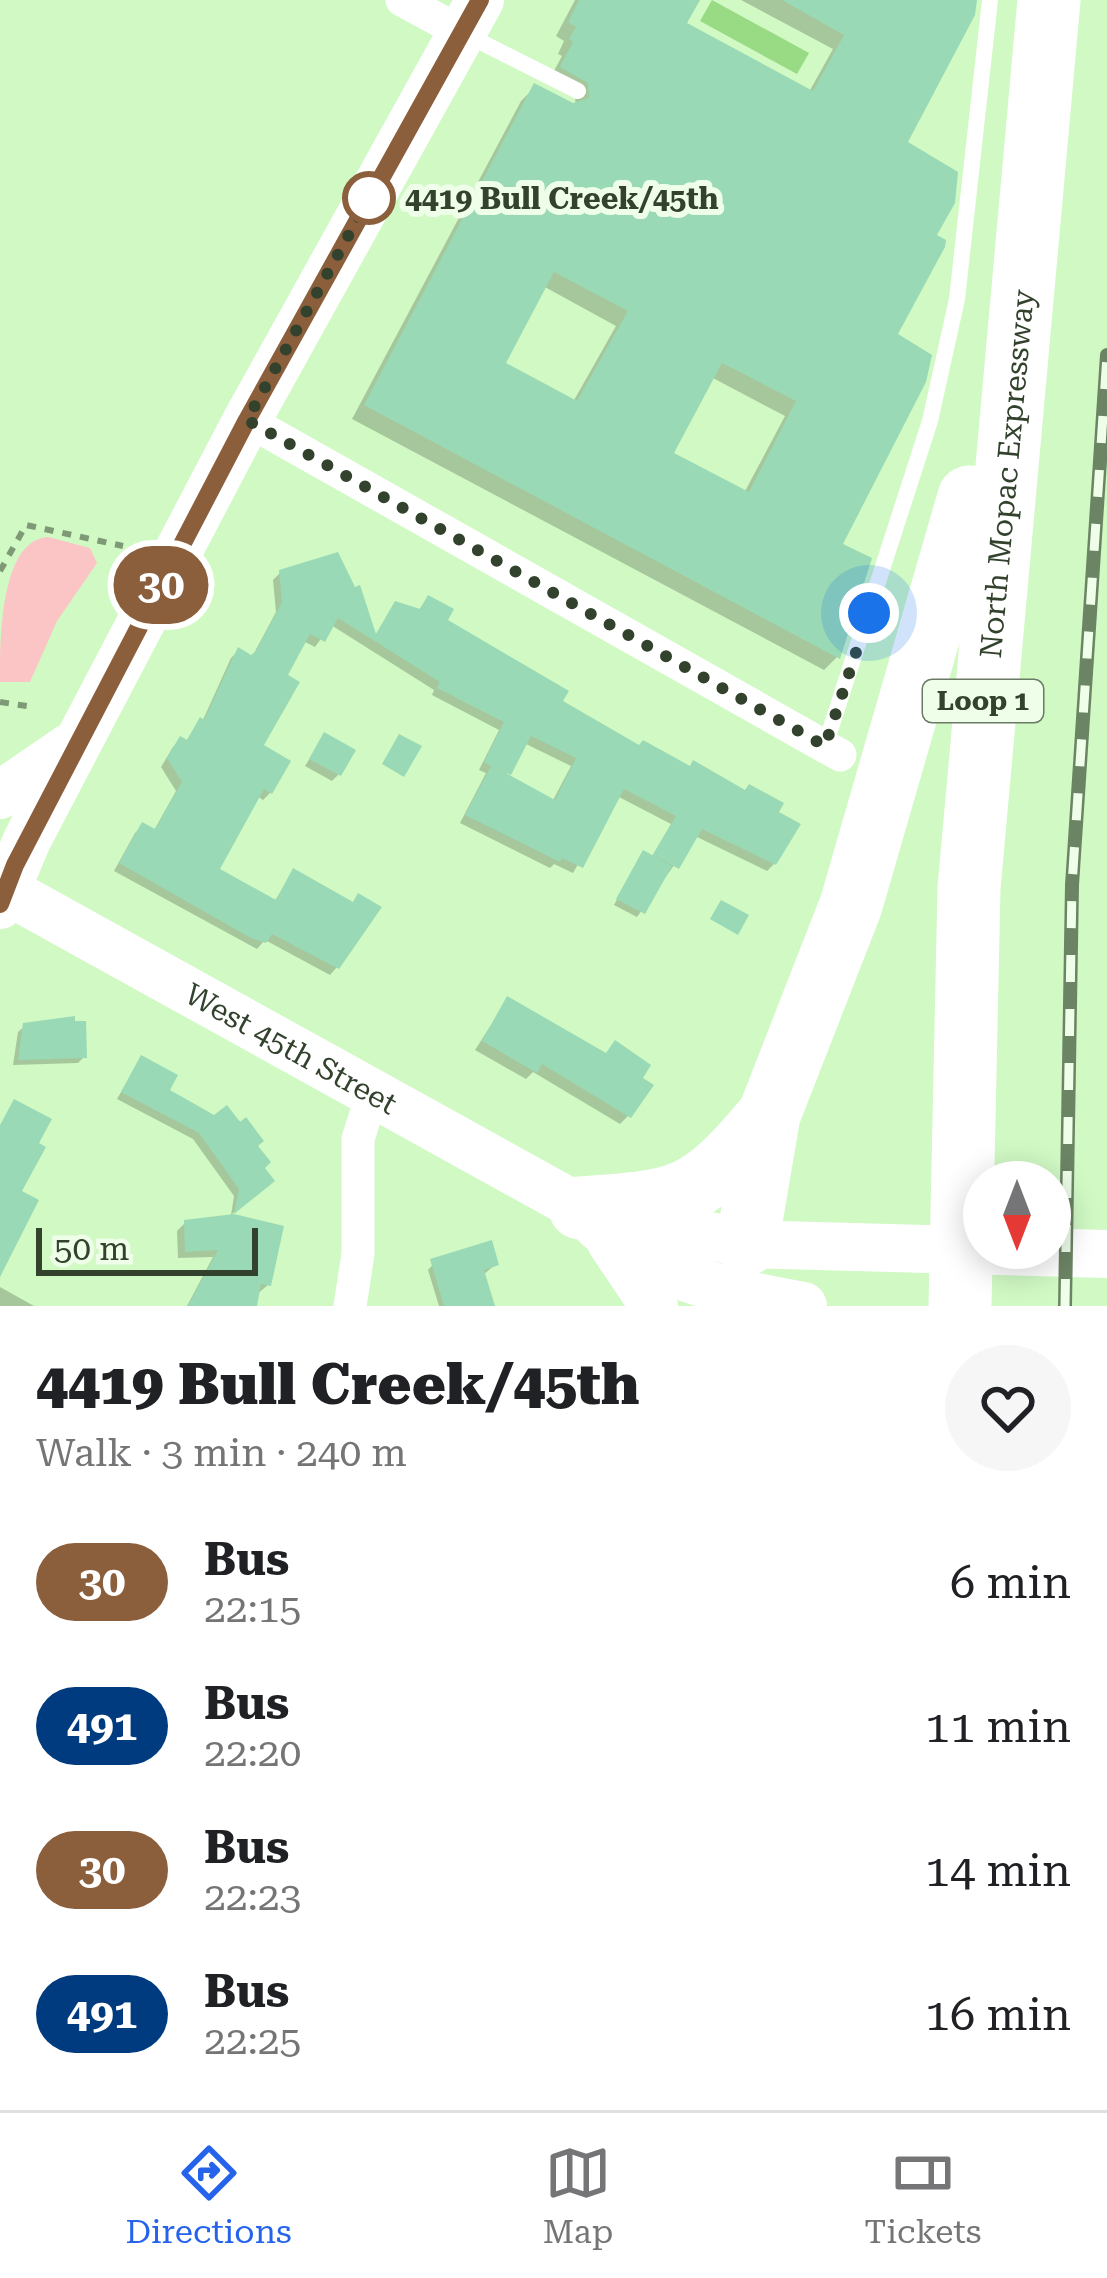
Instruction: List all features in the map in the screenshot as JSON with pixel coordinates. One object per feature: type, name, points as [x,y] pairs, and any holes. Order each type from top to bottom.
[{"type":"highway","name":"North Mopac Expressway","points":[[986,1161],[970,866],[1048,0]]},
{"type":"highway","points":[[986,1161],[1034,532],[1092,0]]},
{"type":"highway","points":[[740,1281],[769,1115],[851,905],[929,648],[965,520],[985,407],[1024,250]]},
{"type":"highway","points":[[596,1225],[691,1192],[716,1176],[769,1115]]},
{"type":"highway","name":"North Mopac Expressway","points":[[959,1306],[966,1269]]},
{"type":"highway","points":[[997,1306],[998,1269]]},
{"type":"main road","points":[[1,894],[247,420],[470,16]]},
{"type":"main road","points":[[0,795],[79,740]]},
{"type":"main road","name":"West 45th Street","points":[[1,894],[372,1095],[596,1225],[803,1306]]},
{"type":"main road","points":[[596,1225],[654,1306]]},
{"type":"main road","name":"West 45th Street","points":[[740,1281],[1107,1254]]},
{"type":"street","points":[[402,0],[470,16]]},
{"type":"street","points":[[247,420],[832,750]]},
{"type":"street","points":[[350,1306],[358,1254],[358,1139],[372,1095]]},
{"type":"lane","points":[[832,750],[930,421],[958,298],[990,0]]},
{"type":"lane","points":[[470,16],[578,91]]},
{"type":"path","points":[[0,572],[26,525],[123,545]]},
{"type":"path","points":[[0,702],[33,707]]},
{"type":"shaded area","points":[[712,0],[809,53],[797,74],[700,21]]},
{"type":"shaded area","points":[[48,537],[90,548],[97,563],[57,621],[30,682],[0,682],[3,618],[12,573],[32,542]]},
{"type":"building","points":[[579,0],[700,0],[687,23],[813,91],[844,35],[782,0],[977,0],[975,15],[908,142],[958,172],[955,203],[937,235],[946,240],[945,247],[898,334],[932,355],[926,382],[843,544],[872,558],[840,659],[364,405],[534,83],[573,103],[589,98],[588,83],[560,67],[576,27],[568,22]],"holes":[[[554,272],[628,311],[577,401],[506,363]],[[722,363],[796,401],[749,492],[674,453]]]},
{"type":"building","points":[[338,552],[355,587],[360,585],[376,634],[395,601],[420,609],[428,595],[454,609],[448,620],[569,691],[563,701],[639,745],[643,740],[690,766],[693,760],[745,790],[749,784],[784,803],[779,812],[801,824],[776,865],[702,829],[679,869],[653,855],[676,816],[624,789],[583,868],[562,858],[560,862],[465,815],[491,766],[484,762],[504,722],[437,688],[440,682],[338,618],[325,642],[310,634],[288,675],[300,682],[264,745],[291,761],[272,794],[264,789],[220,869],[276,900],[293,868],[353,902],[358,893],[382,907],[339,969],[272,934],[266,943],[251,938],[119,863],[142,822],[155,829],[182,782],[167,758],[180,736],[187,740],[200,717],[204,720],[238,647],[251,655],[256,651],[282,602],[279,570]],"holes":[[[531,736],[576,758],[555,800],[495,767],[511,775]]]},
{"type":"building","points":[[324,732],[356,750],[341,776],[309,759]]},
{"type":"building","points":[[399,734],[422,746],[404,777],[382,764]]},
{"type":"building","points":[[643,850],[672,866],[645,914],[616,899]]},
{"type":"building","points":[[721,900],[749,915],[738,935],[710,919]]},
{"type":"building","points":[[507,996],[606,1053],[615,1040],[651,1065],[643,1078],[654,1085],[631,1118],[542,1064],[537,1073],[482,1041]]},
{"type":"building","points":[[75,1016],[75,1021],[86,1021],[87,1058],[18,1060],[23,1023]]},
{"type":"building","points":[[141,1055],[178,1075],[170,1090],[214,1115],[227,1105],[240,1122],[246,1117],[264,1141],[258,1146],[271,1162],[265,1168],[275,1181],[234,1214],[239,1189],[199,1133],[121,1092]]},
{"type":"building","points":[[14,1099],[52,1119],[39,1143],[46,1147],[22,1191],[39,1200],[0,1277],[0,1125]]},
{"type":"building","points":[[234,1214],[284,1226],[271,1286],[261,1284],[257,1306],[188,1306],[218,1250],[185,1252],[184,1220]]},
{"type":"building","points":[[492,1240],[499,1265],[484,1270],[495,1306],[444,1306],[430,1259]]},
{"type":"railway","points":[[1065,1306],[1072,885],[1107,355]]},
{"type":"bus line","name":"30","points":[[0,904],[15,865],[247,420],[480,0]]},
{"type":"place","name":"4419 Bull Creek/45th","points":[[369,198]]},
{"type":"route","points":[[369,198],[247,420],[825,746],[869,613]]}]
